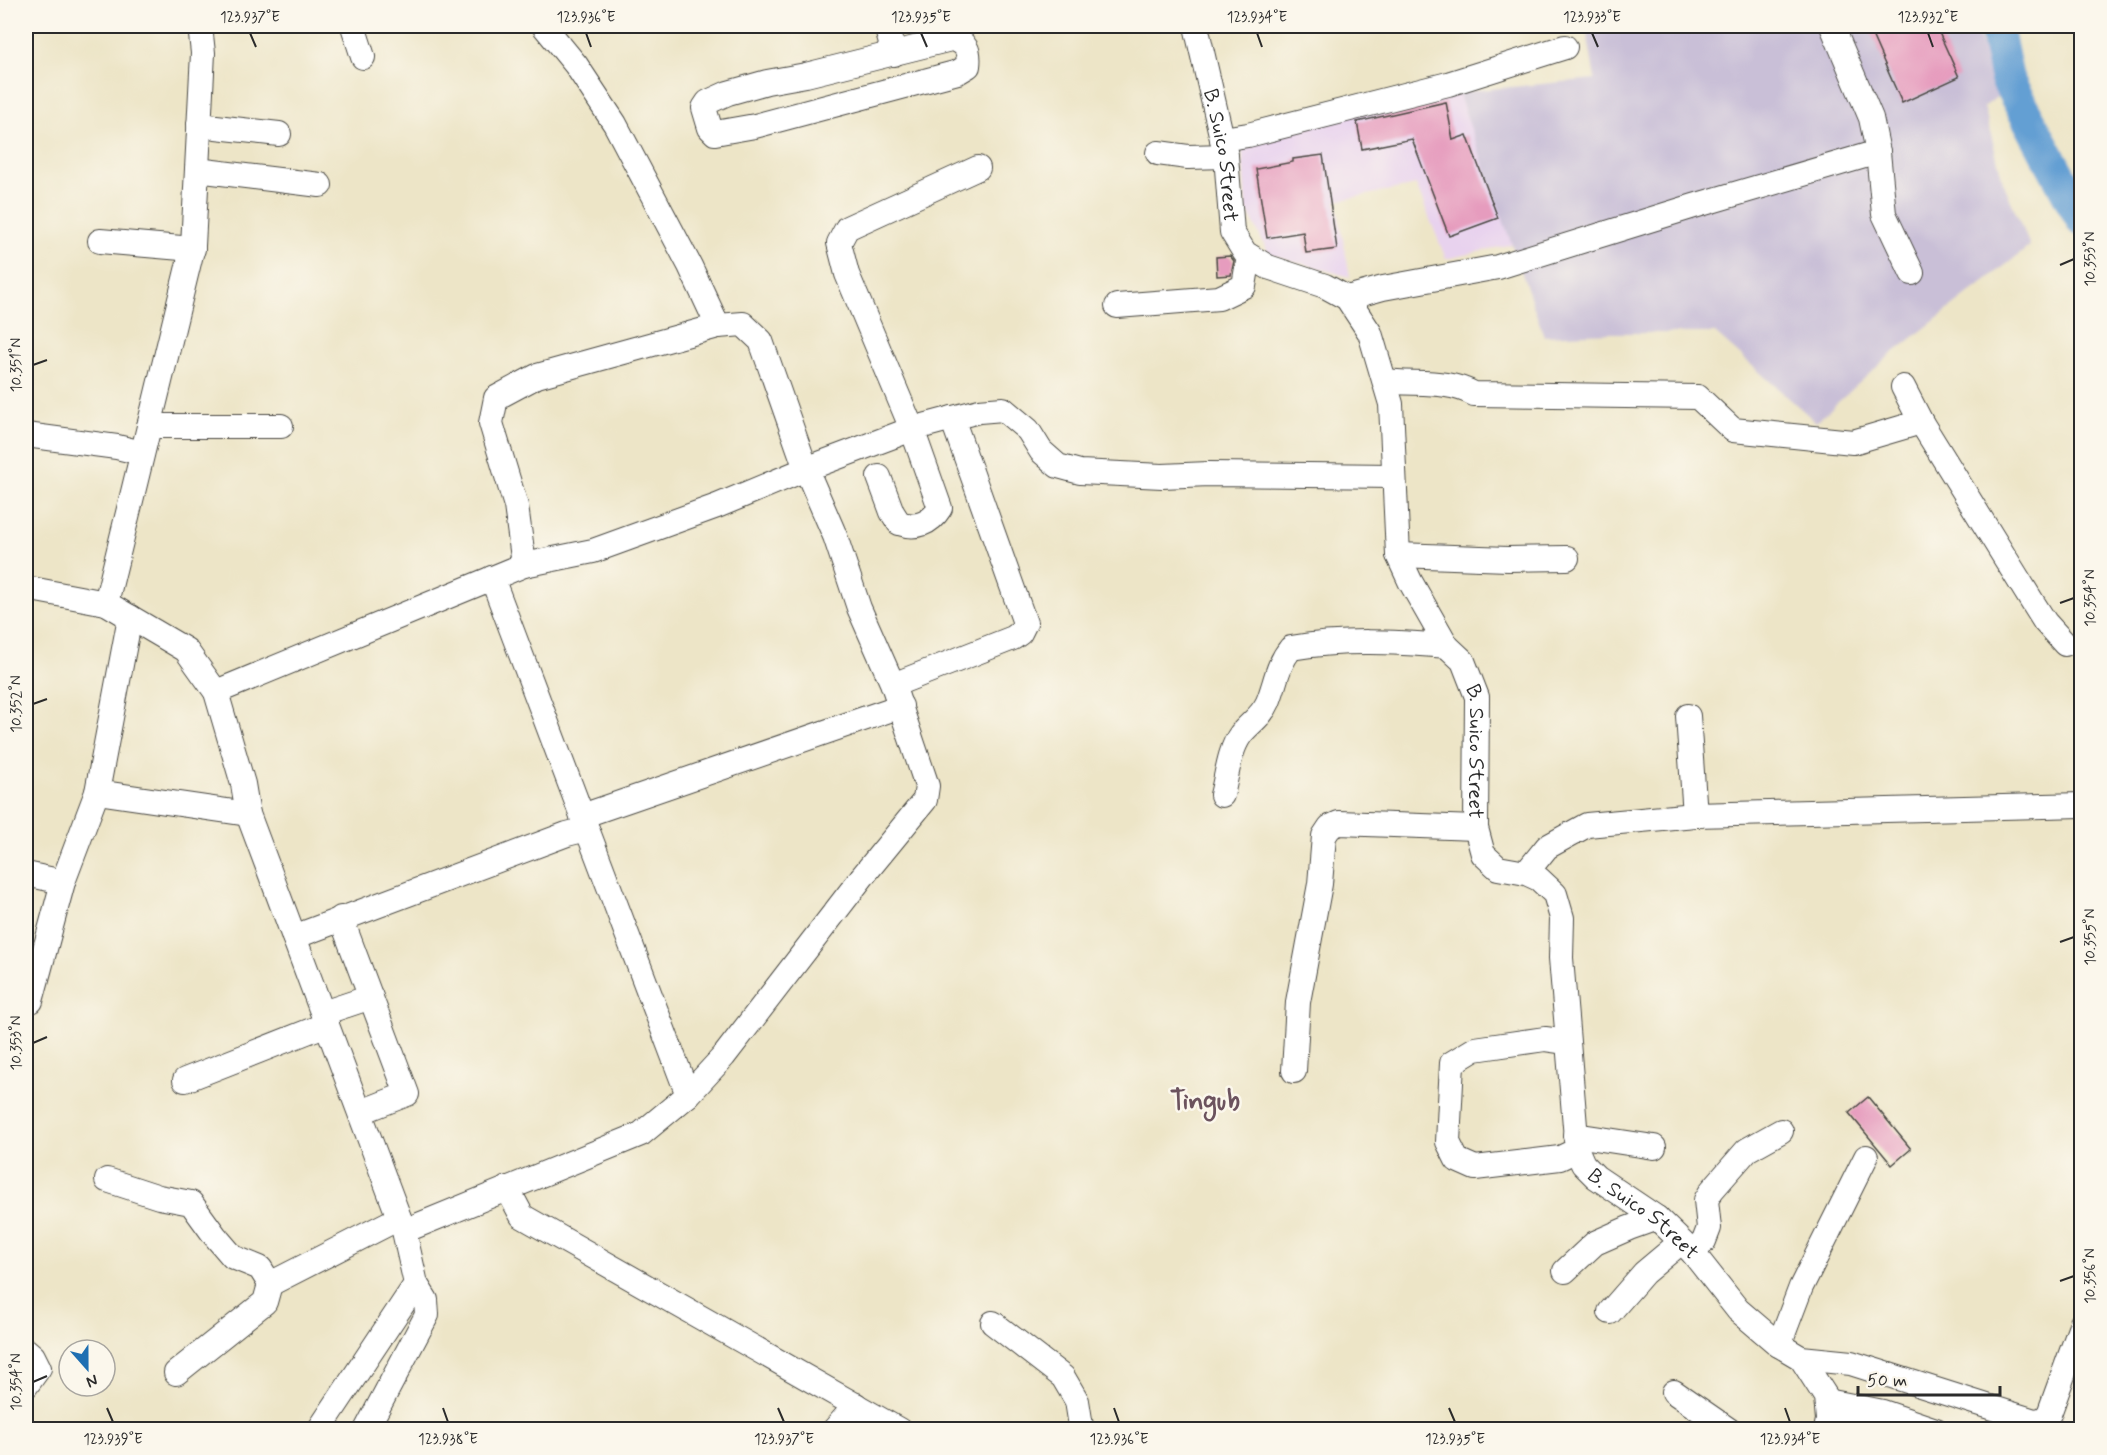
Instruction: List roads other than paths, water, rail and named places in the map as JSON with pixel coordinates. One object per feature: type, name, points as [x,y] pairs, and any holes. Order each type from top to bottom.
[{"type":"street","points":[[106,603],[193,249],[203,53],[200,26]]},
{"type":"street","points":[[353,26],[363,57]]},
{"type":"street","points":[[544,26],[576,65],[615,124],[690,266],[718,326]]},
{"type":"street","points":[[886,26],[894,54]]},
{"type":"street","name":"B. Suico Street","points":[[1196,26],[1224,148],[1232,232],[1245,253],[1268,267],[1325,286],[1347,298],[1370,333],[1390,404],[1398,555],[1447,646],[1463,661],[1477,697],[1476,828],[1483,854],[1498,868],[1526,873],[1539,879],[1555,894],[1562,918],[1561,958],[1567,1042],[1576,1142],[1583,1164],[1596,1177],[1657,1218],[1687,1247],[1738,1310],[1779,1345],[1801,1358],[1826,1396],[1827,1415]]},
{"type":"street","points":[[1833,26],[1871,118],[1878,152],[1884,214],[1912,273]]},
{"type":"street","points":[[951,39],[960,40],[965,45],[969,58],[968,66],[958,72],[755,126],[715,133],[710,128],[704,108],[708,102],[728,93],[894,54],[951,39]]},
{"type":"street","points":[[1158,153],[1188,157],[1224,148],[1248,135],[1448,84],[1565,47]]},
{"type":"street","points":[[200,124],[216,128],[279,134]]},
{"type":"street","points":[[1347,298],[1383,288],[1498,267],[1878,152]]},
{"type":"street","points":[[879,477],[892,512],[899,523],[911,527],[934,518],[940,508],[912,429],[846,274],[839,243],[847,228],[978,168]]},
{"type":"street","points":[[197,170],[320,184]]},
{"type":"street","points":[[100,241],[193,249]]},
{"type":"street","points":[[1117,306],[1219,298],[1244,286],[1250,256]]},
{"type":"street","points":[[270,1284],[402,1224],[507,1188],[641,1134],[688,1095],[724,1056],[862,877],[925,800],[927,786],[897,696],[860,608],[835,536],[806,469],[761,341],[743,324],[718,326],[537,376],[496,398],[491,423],[516,507],[524,565]]},
{"type":"street","points":[[1384,381],[1462,387],[1474,394],[1698,397],[1733,430],[1853,442],[1922,422]]},
{"type":"street","points":[[1903,387],[1922,422],[2045,622],[2066,644]]},
{"type":"street","points":[[216,692],[524,565],[593,551],[717,506],[912,429],[979,411],[1003,409],[1028,430],[1041,451],[1058,466],[1080,472],[1162,476],[1209,474],[1394,476]]},
{"type":"street","points":[[294,937],[567,834],[584,823],[897,696],[1020,633],[1025,623],[952,418]]},
{"type":"street","points":[[149,426],[281,426]]},
{"type":"street","points":[[26,435],[117,447],[142,453]]},
{"type":"street","points":[[1398,555],[1508,559],[1567,558]]},
{"type":"street","points":[[492,578],[688,1095]]},
{"type":"street","points":[[26,588],[106,603],[186,650],[216,692],[243,784],[248,814],[402,1224],[416,1284],[426,1300],[427,1315],[366,1430]]},
{"type":"street","points":[[31,1001],[63,882],[97,792],[130,617]]},
{"type":"street","points":[[1222,795],[1233,750],[1241,734],[1258,718],[1267,704],[1281,660],[1292,648],[1313,644],[1386,641],[1447,646]]},
{"type":"street","points":[[1688,716],[1695,815]]},
{"type":"street","points":[[97,792],[248,814]]},
{"type":"street","points":[[1526,873],[1547,847],[1587,825],[1695,815],[2082,805]]},
{"type":"street","points":[[1294,1071],[1298,1002],[1320,884],[1324,836],[1330,827],[1339,823],[1476,828]]},
{"type":"street","points":[[26,874],[63,882]]},
{"type":"street","points":[[341,918],[407,1094],[361,1112]]},
{"type":"street","points":[[185,1080],[371,998]]},
{"type":"street","points":[[1567,1042],[1545,1039],[1475,1049],[1452,1063],[1448,1142],[1457,1160],[1475,1168],[1560,1158],[1576,1142],[1654,1147]]},
{"type":"street","points":[[1610,1312],[1644,1274],[1687,1247],[1704,1241],[1709,1228],[1706,1200],[1712,1190],[1747,1150],[1781,1131]]},
{"type":"street","points":[[1779,1345],[1801,1287],[1866,1157]]},
{"type":"street","points":[[107,1180],[159,1197],[191,1203],[233,1257],[260,1268],[270,1284],[265,1302],[176,1373]]},
{"type":"street","points":[[507,1188],[522,1216],[898,1430]]},
{"type":"street","points":[[1565,1271],[1595,1243],[1657,1218]]},
{"type":"street","points":[[320,1430],[416,1284]]},
{"type":"street","points":[[993,1323],[1063,1377],[1077,1401],[1080,1430]]},
{"type":"street","points":[[1801,1358],[1851,1364],[2034,1421],[2042,1420],[2049,1414],[2082,1323]]},
{"type":"street","points":[[26,1350],[33,1356],[39,1368],[26,1386]]},
{"type":"street","points":[[1674,1392],[1729,1430]]},
{"type":"street","points":[[834,1430],[856,1405]]},
{"type":"street","points":[[1827,1415],[1883,1412],[1936,1430]]},
{"type":"street","points":[[1827,1415],[1869,1430]]},
{"type":"waterway","points":[[1996,26],[2007,79],[2082,219]]},
{"type":"district","name":"Tingub","points":[[1205,1100]]}]
